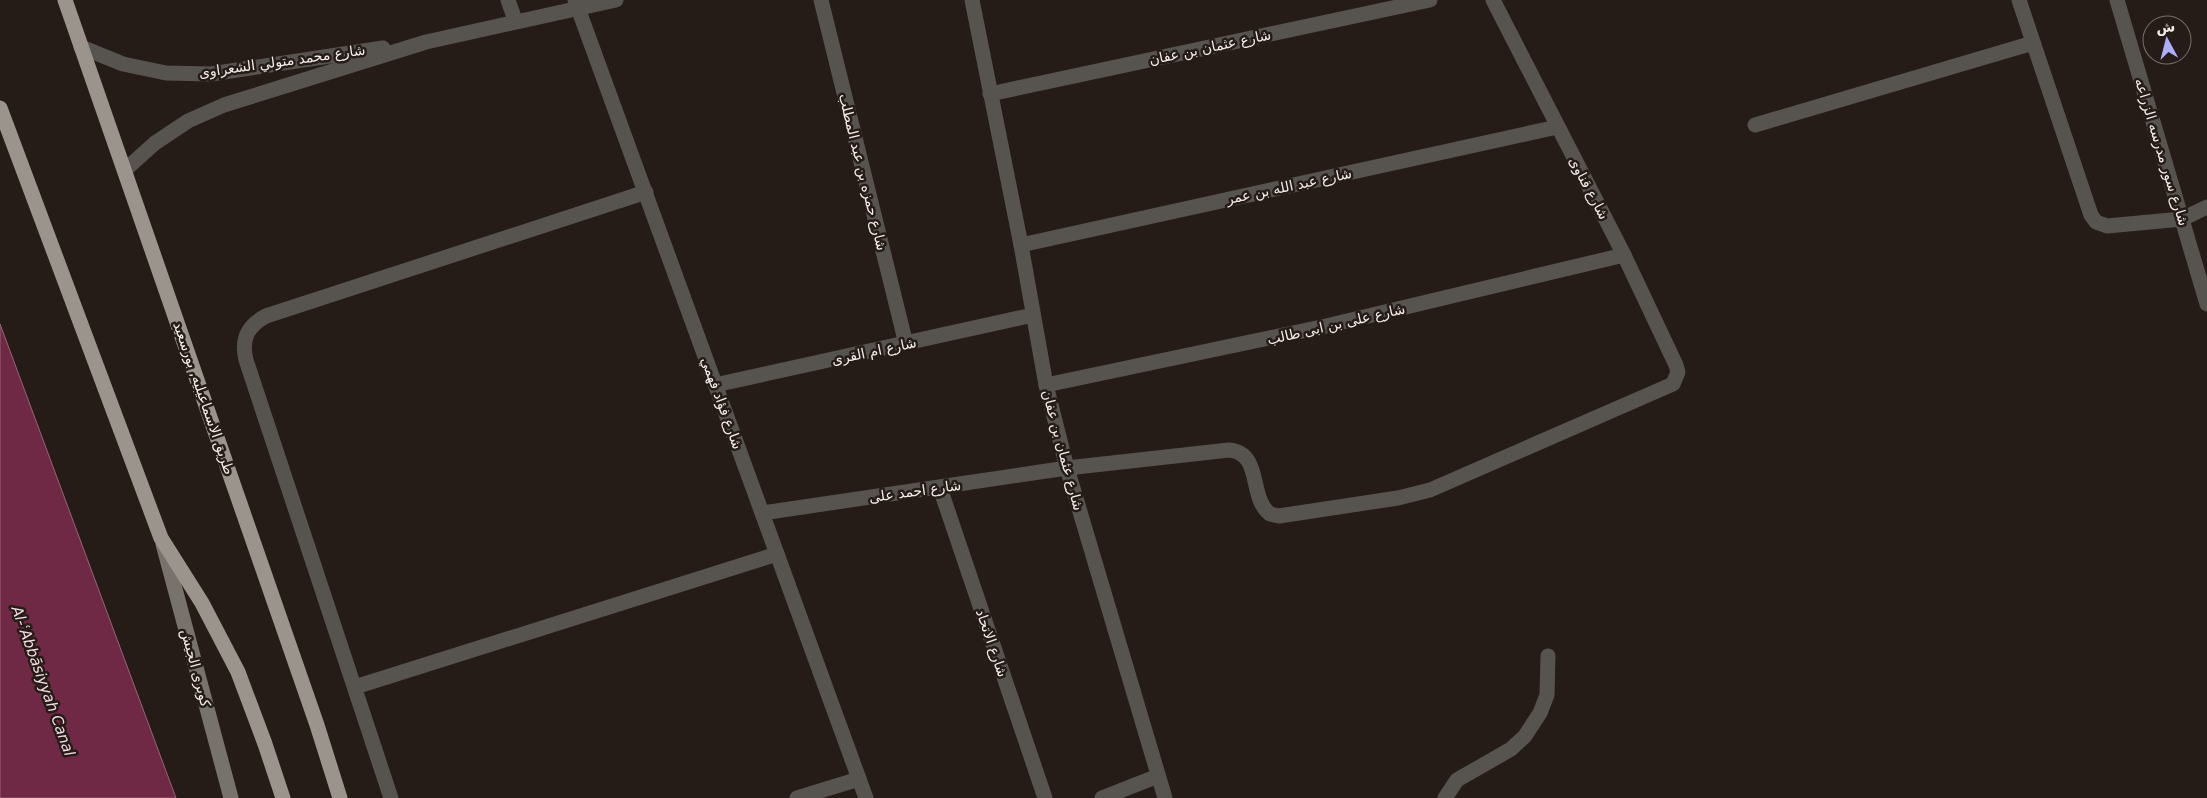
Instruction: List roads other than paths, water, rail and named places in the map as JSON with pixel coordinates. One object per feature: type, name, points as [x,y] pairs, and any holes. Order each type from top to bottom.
[{"type":"highway","name":"طريق الاسماعيليه, بورسعيد","points":[[65,0],[340,798]]},
{"type":"highway","points":[[0,108],[161,538],[202,604],[238,672],[283,798]]},
{"type":"main road","name":"كوبرى الجيش","points":[[161,538],[231,798]]},
{"type":"street","points":[[508,0],[515,20]]},
{"type":"street","name":"شارع محمد متولي الشعراوى","points":[[125,170],[155,143],[188,121],[224,105],[426,42],[576,4],[616,0]]},
{"type":"street","name":"شارع حمزه بن عبد المطلب","points":[[821,0],[906,344]]},
{"type":"street","name":"شارع عثمان بن عفان","points":[[972,0],[1021,245],[1046,385],[1067,468],[1165,798]]},
{"type":"street","name":"شارع عثمان بن عفان","points":[[990,94],[1430,0]]},
{"type":"street","name":"شارع قناوى","points":[[1493,0],[1557,128],[1624,255],[1676,365],[1677,378]]},
{"type":"street","points":[[2019,0],[2091,215],[2096,222],[2107,226],[2182,219],[2207,207]]},
{"type":"street","name":"شارع سور مدرسه الزراعه","points":[[2117,0],[2207,304]]},
{"type":"street","name":"شارع فؤاد فهمي","points":[[576,4],[866,798]]},
{"type":"street","name":"شارع محمد متولي الشعراوى","points":[[81,47],[123,64],[166,73],[211,74],[426,42]]},
{"type":"street","points":[[1755,125],[2033,43]]},
{"type":"street","name":"شارع عبد الله بن عمر","points":[[1021,245],[1557,128]]},
{"type":"street","points":[[391,798],[246,360],[243,350],[244,339],[256,321],[266,316],[646,192]]},
{"type":"street","name":"شارع على بن ابى طالب","points":[[1046,385],[1326,326],[1624,255]]},
{"type":"street","name":"شارع ام القرى","points":[[715,385],[1033,315]]},
{"type":"street","name":"شارع احمد على","points":[[762,513],[1067,468],[1236,450],[1250,462],[1260,502],[1270,514],[1279,516],[1388,500],[1430,490],[1668,388],[1677,378]]},
{"type":"street","name":"شارع الاتحاد","points":[[940,488],[1045,798]]},
{"type":"street","points":[[355,687],[777,554]]},
{"type":"street","points":[[1445,798],[1457,780],[1511,749],[1525,736],[1540,713],[1547,695],[1548,656]]},
{"type":"street","points":[[1102,798],[1158,776]]},
{"type":"street","points":[[797,798],[859,779]]},
{"type":"water","name":"Al-ʿAbbāsiyyah Canal","points":[[0,324],[176,798],[0,798]]}]
